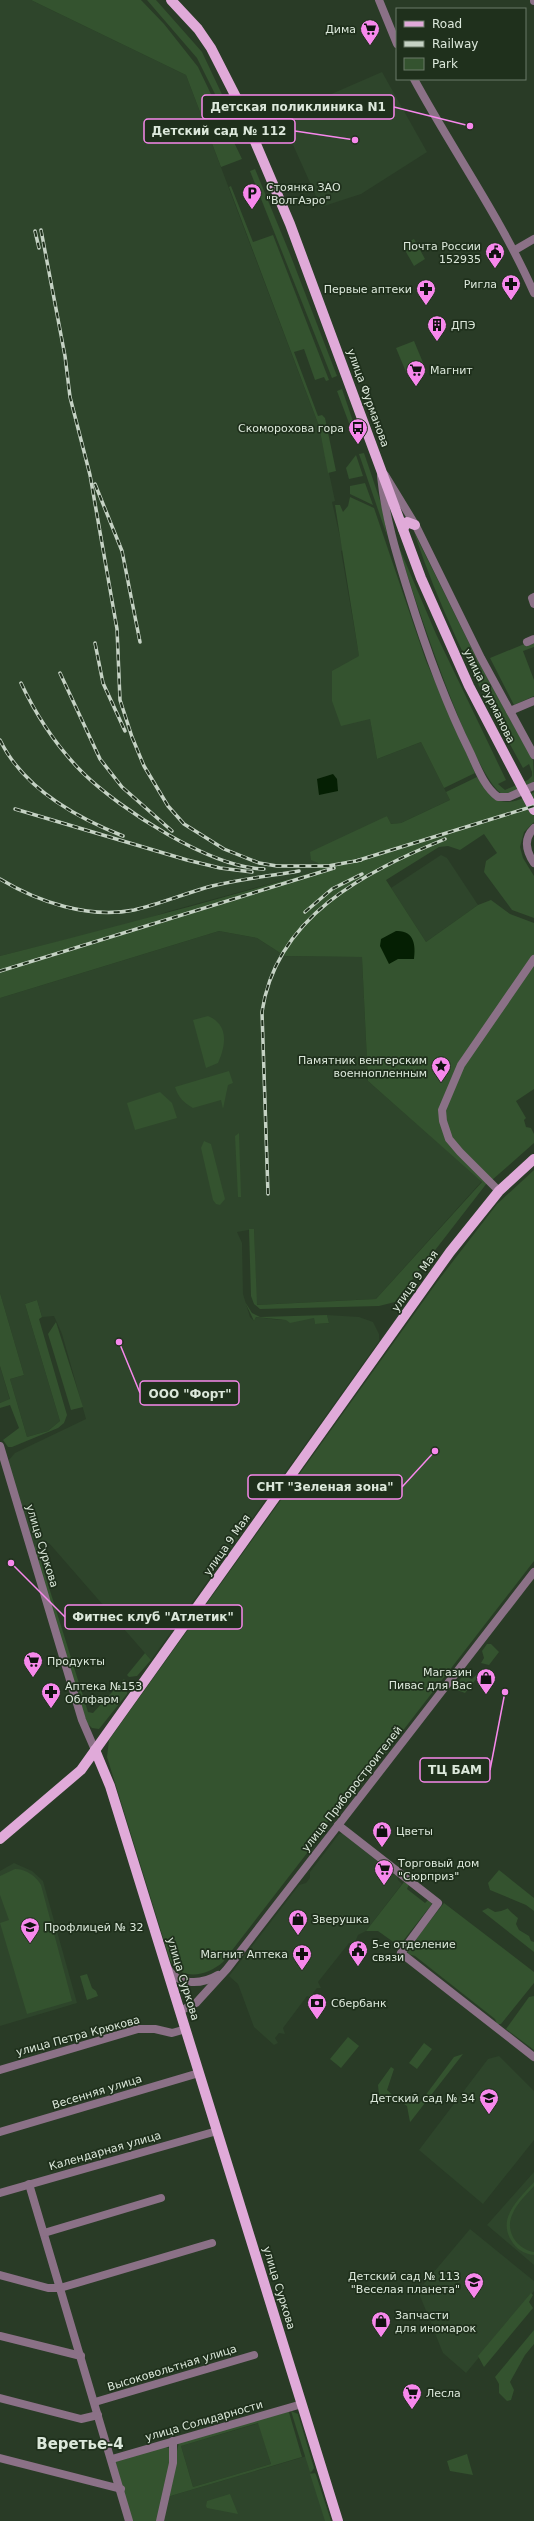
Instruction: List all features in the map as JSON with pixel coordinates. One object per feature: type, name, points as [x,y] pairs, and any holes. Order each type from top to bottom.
[{"type":"main road","name":"улица Фурманова","points":[[170,0],[198,29],[211,48],[236,97],[290,224],[348,378],[402,529],[466,679],[534,810]]},
{"type":"main road","points":[[402,529],[407,522],[415,525]]},
{"type":"main road","name":"улица 9 Мая","points":[[0,1839],[73,1777],[95,1750],[450,1252],[499,1191],[534,1159]]},
{"type":"main road","name":"улица Суркова","points":[[95,1750],[110,1786],[338,2521]]},
{"type":"street","points":[[379,0],[396,42]]},
{"type":"street","points":[[415,80],[450,144],[515,250],[534,293]]},
{"type":"street","points":[[515,250],[534,239]]},
{"type":"street","points":[[380,467],[415,525],[534,755]]},
{"type":"street","points":[[380,467],[391,532],[431,661],[453,716],[480,773],[489,788],[498,797],[509,798],[534,786]]},
{"type":"street","points":[[391,532],[395,526],[402,529]]},
{"type":"street","points":[[534,597],[532,598],[534,604]]},
{"type":"street","points":[[510,711],[534,701]]},
{"type":"street","points":[[534,828],[530,833],[526,846],[534,863]]},
{"type":"street","points":[[499,1191],[449,1139],[443,1121],[442,1110],[461,1065],[534,959]]},
{"type":"street","name":"улица Суркова","points":[[0,1446],[2,1464],[82,1720],[95,1750]]},
{"type":"street","name":"улица Приборостроителей","points":[[180,2011],[196,2003],[227,1968],[534,1572]]},
{"type":"street","points":[[338,1825],[438,1903],[401,1953],[534,2057]]},
{"type":"street","points":[[165,1963],[173,1974],[190,1982],[214,1978],[227,1968]]},
{"type":"street","name":"улица Петра Крюкова","points":[[0,2070],[138,2029],[152,2028],[172,2033],[186,2029]]},
{"type":"street","name":"Весенняя улица","points":[[0,2132],[199,2073]]},
{"type":"street","name":"Календарная улица","points":[[0,2193],[217,2131]]},
{"type":"street","points":[[29,2184],[112,2459],[129,2521]]},
{"type":"street","points":[[44,2233],[161,2198]]},
{"type":"street","points":[[0,2275],[48,2288],[60,2288],[212,2243]]},
{"type":"street","points":[[0,2336],[81,2356]]},
{"type":"street","name":"Высоковольтная улица","points":[[95,2402],[254,2355]]},
{"type":"street","points":[[0,2398],[81,2419],[98,2415]]},
{"type":"street","name":"улица Солидарности","points":[[112,2459],[302,2404]]},
{"type":"street","points":[[160,2521],[173,2463],[173,2441]]},
{"type":"street","points":[[0,2458],[120,2489]]},
{"type":"shaded area","points":[[0,0],[31,0],[186,75],[319,426],[335,501],[332,502],[343,550],[341,551],[377,759],[421,742],[450,800],[401,823],[391,824],[387,816],[318,863],[320,870],[170,911],[134,923],[0,956]]},
{"type":"shaded area","points":[[382,72],[427,152],[361,194],[321,207],[285,127],[287,121],[302,112],[313,102]]},
{"type":"shaded area","points":[[333,774],[337,779],[338,791],[319,795],[317,779]]},
{"type":"shaded area","points":[[441,855],[447,858],[478,905],[426,942],[391,888]]},
{"type":"shaded area","points":[[219,931],[257,938],[285,956],[362,957],[368,1081],[482,1181],[376,1299],[256,1305],[254,1229],[237,1232],[242,1243],[243,1294],[250,1317],[254,1321],[256,1317],[280,1320],[314,1318],[315,1324],[329,1323],[327,1315],[359,1317],[373,1322],[379,1334],[379,1341],[151,1660],[49,1543],[33,1547],[8,1461],[15,1453],[86,1419],[62,1334],[54,1316],[42,1317],[37,1300],[25,1304],[60,1421],[48,1431],[27,1437],[10,1379],[24,1375],[0,1293],[0,998]]},
{"type":"shaded area","points":[[396,931],[407,933],[412,939],[415,949],[414,959],[398,959],[389,964],[380,946],[381,939]]},
{"type":"shaded area","points":[[0,1366],[10,1400],[0,1403]]},
{"type":"shaded area","points":[[343,1833],[394,1875],[397,1874],[398,1880],[402,1884],[366,1931],[358,1935],[354,1945],[349,1943],[318,1982],[321,1988],[317,1988],[313,1993],[313,1998],[307,1996],[283,2028],[285,2034],[279,2033],[275,2038],[278,2043],[274,2045],[254,2027],[238,1984],[229,1976],[299,1885],[306,1883],[310,1878],[310,1872],[339,1834]]},
{"type":"shaded area","name":"Профлицей № 32","points":[[14,1863],[32,1871],[43,1881],[77,2003],[0,2026],[0,1871]]},
{"type":"shaded area","name":"Детский сад № 34","points":[[499,2056],[534,2091],[534,2140],[483,2204],[419,2150],[488,2059]]},
{"type":"shaded area","points":[[534,2172],[534,2265],[487,2225]]},
{"type":"shaded area","name":"Детский сад № 113 \"Веселая планета\"","points":[[470,2229],[534,2281],[534,2291],[466,2373],[443,2353],[418,2291]]},
{"type":"shaded area","points":[[259,2423],[271,2464],[193,2487],[181,2446]]},
{"type":"shaded area","points":[[310,2455],[314,2468],[311,2473],[316,2475],[331,2521],[162,2521],[167,2497]]},
{"type":"green space","points":[[31,0],[141,0],[164,24],[198,67],[242,159],[221,167],[186,75]]},
{"type":"green space","points":[[147,0],[156,0],[202,52],[235,122],[230,124],[197,58]]},
{"type":"green space","points":[[255,169],[290,254],[337,376],[332,378],[250,171]]},
{"type":"green space","points":[[231,186],[253,242],[273,235],[329,380],[326,381],[324,377],[315,380],[304,349],[294,352],[318,416],[322,415],[325,418],[336,471],[328,473],[319,426],[229,187]]},
{"type":"green space","points":[[414,239],[425,259],[414,266],[402,245]]},
{"type":"green space","points":[[414,341],[424,365],[406,372],[396,348]]},
{"type":"green space","points":[[342,389],[357,433],[353,434],[337,391]]},
{"type":"green space","points":[[364,453],[382,506],[387,536],[359,454]]},
{"type":"green space","points":[[356,455],[363,476],[349,479],[346,468]]},
{"type":"green space","points":[[365,483],[373,505],[350,494],[350,486]]},
{"type":"green space","points":[[350,497],[374,508],[426,661],[475,773],[444,788],[421,742],[377,759],[370,719],[341,726],[332,701],[332,671],[359,656],[335,505],[340,505],[343,512],[348,506]]},
{"type":"green space","points":[[414,532],[477,659],[533,760],[534,781],[531,784],[504,795],[491,782],[476,756],[460,720],[443,678],[396,540],[436,634],[506,780],[498,784],[505,790],[528,780],[532,776],[532,772],[529,764],[523,768],[477,682],[449,623]]},
{"type":"green space","points":[[534,640],[534,647],[523,651],[534,680],[534,696],[514,705],[490,658]]},
{"type":"green space","points":[[477,777],[489,793],[501,801],[515,801],[534,792],[534,822],[524,832],[520,847],[523,858],[534,876],[534,918],[512,910],[484,872],[486,861],[497,853],[484,834],[460,850],[448,846],[439,847],[386,880],[426,942],[478,905],[491,900],[510,914],[534,923],[534,955],[459,1064],[441,1122],[487,1183],[395,1302],[379,1306],[260,1309],[254,1304],[251,1296],[249,1229],[254,1229],[257,1305],[376,1299],[482,1182],[368,1081],[362,957],[285,956],[257,938],[219,931],[0,998],[0,956],[240,893],[320,870],[318,863],[311,860],[310,852],[387,816],[391,824],[401,823],[450,800],[446,792]]},
{"type":"green space","points":[[534,963],[534,1089],[516,1101],[526,1118],[524,1120],[526,1127],[531,1128],[534,1134],[534,1143],[492,1180],[451,1138],[444,1110],[462,1066]]},
{"type":"green space","points":[[208,1016],[215,1020],[223,1030],[224,1043],[218,1063],[206,1068],[193,1020]]},
{"type":"green space","points":[[229,1071],[233,1083],[228,1085],[223,1109],[221,1100],[193,1108],[182,1099],[175,1087]]},
{"type":"green space","points":[[160,1092],[172,1103],[177,1118],[135,1130],[127,1103]]},
{"type":"green space","points":[[239,1133],[241,1197],[238,1197],[235,1136]]},
{"type":"green space","points":[[204,1141],[211,1144],[225,1199],[220,1205],[216,1204],[213,1200],[201,1148]]},
{"type":"green space","points":[[534,1170],[534,1561],[340,1812],[337,1810],[319,1833],[321,1835],[223,1962],[210,1971],[202,1973],[188,1974],[181,1972],[170,1960],[107,1757],[109,1740],[437,1282],[497,1204]]},
{"type":"green space","points":[[0,1293],[24,1375],[10,1379],[27,1437],[48,1431],[60,1421],[25,1304],[37,1300],[42,1317],[39,1319],[67,1415],[64,1423],[58,1428],[12,1447],[8,1447],[3,1440],[19,1428],[10,1405],[0,1408],[0,1403],[10,1399],[0,1366]]},
{"type":"green space","points":[[245,1302],[252,1313],[260,1317],[327,1315],[329,1323],[315,1324],[314,1318],[290,1323],[286,1320],[256,1317],[254,1321]]},
{"type":"green space","points":[[56,1322],[83,1407],[71,1410],[48,1334]]},
{"type":"green space","points":[[36,1546],[88,1712],[93,1713],[124,1679],[128,1687],[127,1694],[99,1729],[92,1728],[86,1722],[33,1547]]},
{"type":"green space","points":[[487,1644],[491,1644],[499,1652],[489,1665],[481,1663],[484,1658],[482,1651]]},
{"type":"green space","points":[[145,1653],[151,1660],[137,1676],[129,1677],[127,1675]]},
{"type":"green space","points":[[477,1674],[477,1678],[465,1693],[457,1690],[455,1685],[463,1676],[472,1679]]},
{"type":"green space","name":"Профлицей № 32","points":[[15,1869],[23,1870],[30,1874],[41,1885],[72,2001],[27,2014],[0,1923],[9,1920],[0,1895],[0,1876]]},
{"type":"green space","points":[[499,1870],[534,1898],[534,1911],[526,1905],[490,1890],[488,1883]]},
{"type":"green space","points":[[404,1882],[409,1884],[407,1889],[425,1903],[428,1900],[432,1904],[399,1946],[378,1931],[366,1931]]},
{"type":"green space","points":[[444,1903],[534,1972],[534,1983],[501,2024],[497,2024],[495,2019],[415,1956],[408,1954],[407,1950]]},
{"type":"green space","points":[[488,1908],[495,1912],[507,1909],[518,1918],[516,1924],[519,1930],[529,1936],[531,1941],[534,1942],[534,1952],[482,1911]]},
{"type":"green space","points":[[87,1974],[92,1988],[96,1991],[98,1996],[87,2000],[80,1976]]},
{"type":"green space","points":[[534,1996],[534,2050],[506,2029],[529,1997]]},
{"type":"green space","points":[[348,2037],[359,2046],[341,2068],[330,2059]]},
{"type":"green space","points":[[424,2043],[432,2049],[417,2069],[409,2063]]},
{"type":"green space","points":[[463,2054],[410,2122],[407,2106],[404,2104],[410,2099],[419,2104],[454,2057]]},
{"type":"green space","points":[[391,2067],[394,2069],[387,2090],[395,2097],[385,2101],[379,2095],[378,2085]]},
{"type":"green space","points":[[534,2182],[534,2186],[515,2209],[510,2226],[513,2238],[517,2243],[534,2252],[534,2255],[527,2254],[515,2246],[507,2232],[507,2223],[508,2216],[512,2208]]},
{"type":"green space","points":[[531,2293],[533,2295],[529,2302],[533,2308],[484,2367],[478,2356]]},
{"type":"green space","points":[[534,2330],[534,2344],[525,2355],[510,2382],[514,2390],[511,2400],[507,2401],[499,2393],[499,2384],[495,2377]]},
{"type":"green space","points":[[288,2409],[302,2457],[167,2497],[179,2442]],"holes":[[[258,2423],[271,2464],[193,2487],[181,2446]]]},
{"type":"green space","points":[[291,2411],[298,2414],[314,2468],[310,2472]]},
{"type":"green space","points":[[165,2447],[169,2448],[172,2452],[157,2521],[132,2521],[115,2461]]},
{"type":"green space","points":[[467,2454],[473,2475],[450,2471],[447,2461]]},
{"type":"green space","points":[[315,2473],[331,2521],[325,2521],[310,2474]]},
{"type":"green space","points":[[230,2494],[238,2514],[207,2508],[207,2501]]},
{"type":"railway","points":[[41,230],[65,356],[70,397],[90,475],[117,629],[120,700],[132,737],[144,766],[168,806],[184,824],[224,849],[259,863],[277,866],[328,866],[361,860]]},
{"type":"railway","points":[[35,231],[39,248]]},
{"type":"railway","points":[[95,484],[122,551],[140,642]]},
{"type":"railway","points":[[95,643],[103,683],[125,731]]},
{"type":"railway","points":[[60,673],[100,759],[122,787],[172,831]]},
{"type":"railway","points":[[21,683],[56,742],[83,773],[100,788],[143,819],[193,848],[219,859],[243,866],[264,869]]},
{"type":"railway","points":[[0,740],[22,773],[52,799],[87,820],[123,836]]},
{"type":"railway","points":[[356,861],[534,806]]},
{"type":"railway","points":[[15,809],[187,860],[220,868],[252,872]]},
{"type":"railway","points":[[268,1194],[262,1012],[271,978],[285,949],[305,924],[329,902],[356,883],[385,866],[445,839]]},
{"type":"railway","points":[[0,971],[334,868]]},
{"type":"railway","points":[[0,879],[31,895],[64,906],[99,912],[117,912],[144,908],[202,889],[244,879],[299,871]]},
{"type":"railway","points":[[305,912],[332,889],[362,874]]},
{"type":"place","name":"Дима","points":[[370,46]]},
{"type":"place","name":"Детская поликлиника N1","points":[[470,126]]},
{"type":"place","name":"Детский сад № 112","points":[[355,140]]},
{"type":"place","name":"Стоянка ЗАО \"ВолгАэро\"","points":[[252,210]]},
{"type":"place","name":"Почта России 152935","points":[[495,269]]},
{"type":"place","name":"Ригла","points":[[511,301]]},
{"type":"place","name":"Первые аптеки","points":[[426,306]]},
{"type":"place","name":"ДПЭ","points":[[437,342]]},
{"type":"place","name":"Магнит","points":[[416,387]]},
{"type":"place","name":"Скоморохова гора","points":[[358,445]]},
{"type":"place","name":"Памятник венгерским военнопленным","points":[[441,1083]]},
{"type":"place","name":"ООО \"Форт\"","points":[[119,1342]]},
{"type":"place","name":"СНТ \"Зеленая зона\"","points":[[435,1451]]},
{"type":"place","name":"Фитнес клуб \"Атлетик\"","points":[[11,1563]]},
{"type":"place","name":"Продукты","points":[[33,1678]]},
{"type":"place","name":"ТЦ БАМ","points":[[505,1692]]},
{"type":"place","name":"Магазин Пивас для Вас","points":[[486,1695]]},
{"type":"place","name":"Аптека №153 Облфарм","points":[[51,1709]]},
{"type":"place","name":"Цветы","points":[[382,1848]]},
{"type":"place","name":"Торговый дом \"Сюрприз\"","points":[[384,1886]]},
{"type":"place","name":"Зверушка","points":[[298,1936]]},
{"type":"place","name":"Профлицей № 32","points":[[30,1944]]},
{"type":"place","name":"5-е отделение связи","points":[[358,1967]]},
{"type":"place","name":"Магнит Аптека","points":[[302,1971]]},
{"type":"place","name":"Сбербанк","points":[[317,2020]]},
{"type":"place","name":"Детский сад № 34","points":[[489,2115]]},
{"type":"place","name":"Детский сад № 113 \"Веселая планета\"","points":[[474,2299]]},
{"type":"place","name":"Запчасти для иномарок","points":[[381,2338]]},
{"type":"place","name":"Лесла","points":[[412,2410]]},
{"type":"district","name":"Веретье-4","points":[[80,2444]]}]
